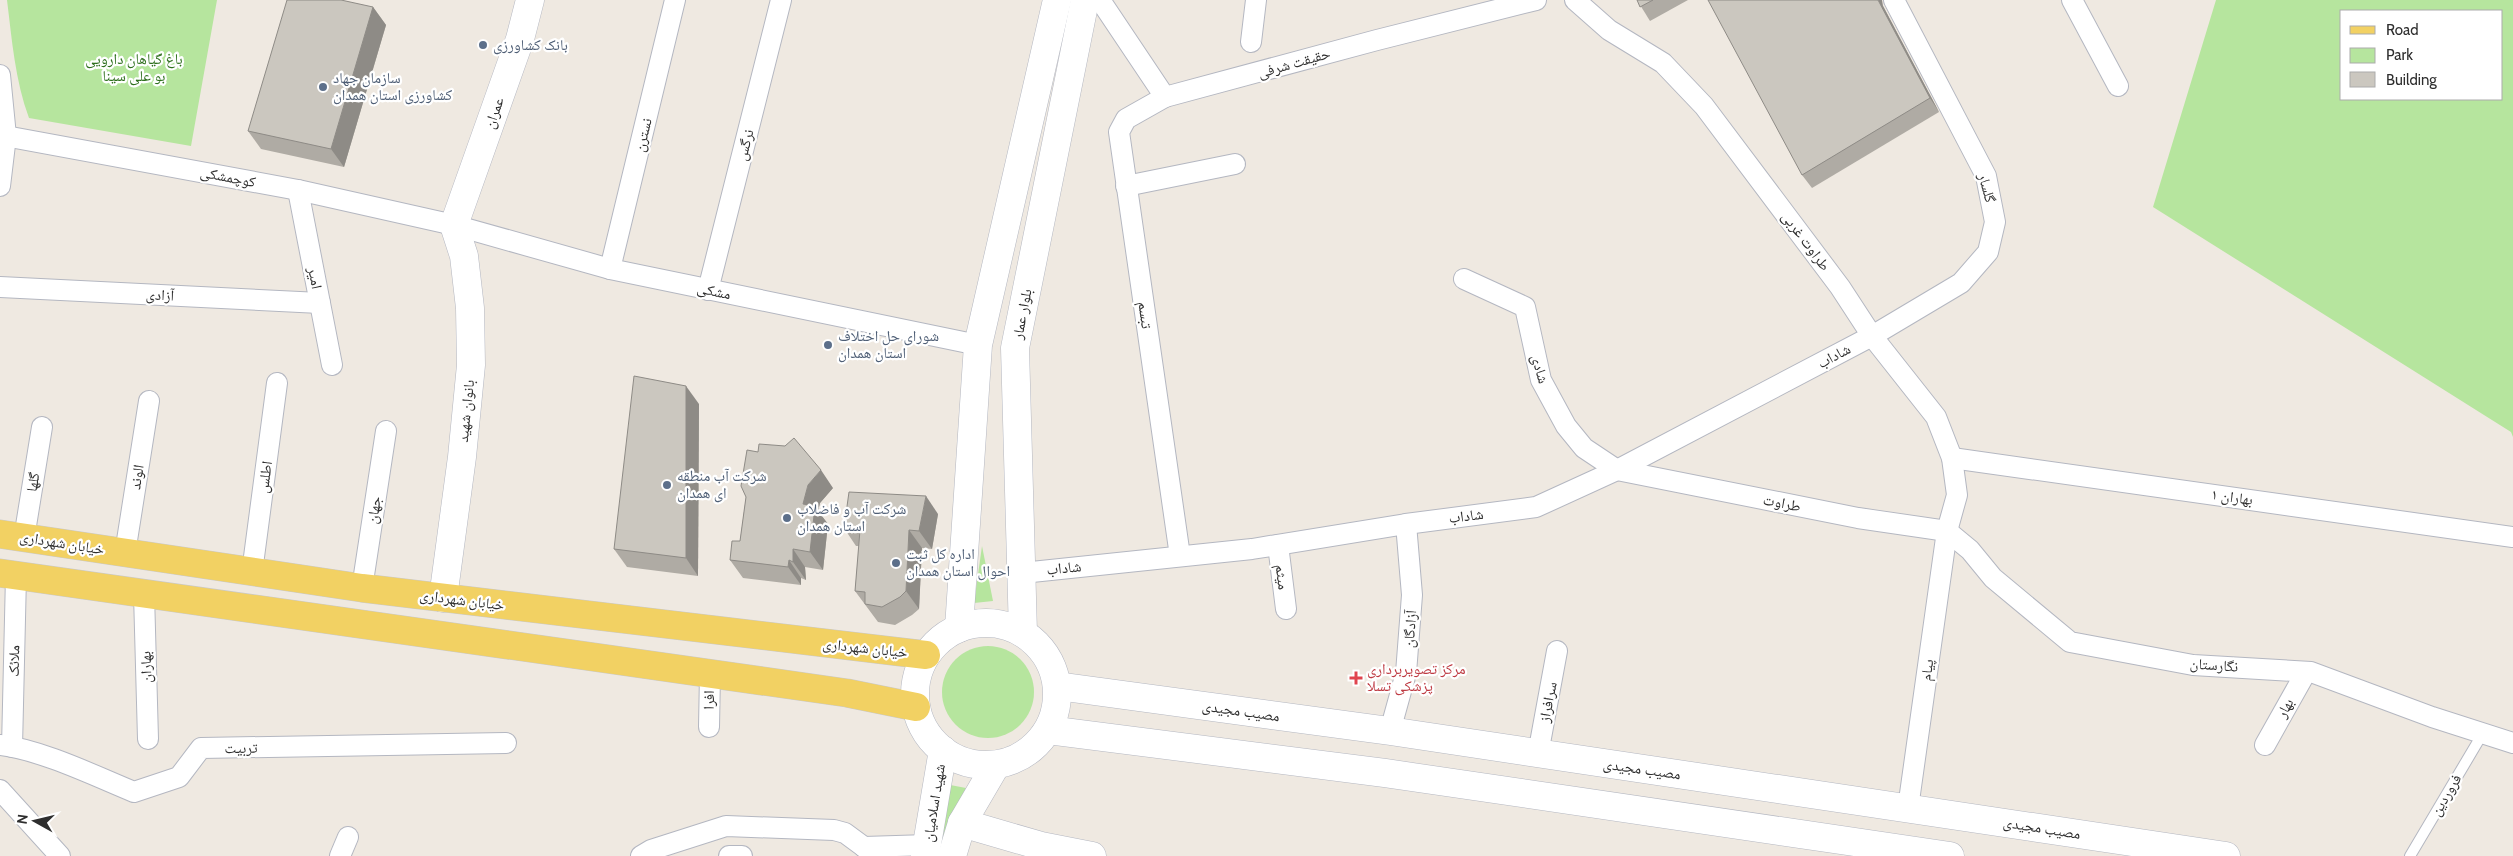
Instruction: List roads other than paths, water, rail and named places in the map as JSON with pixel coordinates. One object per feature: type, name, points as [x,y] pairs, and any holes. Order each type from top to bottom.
[{"type":"main road","name":"عمران","points":[[454,225],[520,39],[530,0]]},
{"type":"main road","points":[[959,628],[978,345],[1057,0]]},
{"type":"main road","name":"بلوار عمار","points":[[1023,633],[1016,348],[1085,0]]},
{"type":"main road","name":"بانوان شهید","points":[[443,598],[462,457],[471,365],[470,308],[464,256],[454,225]]},
{"type":"main road","name":"خیابان شهرداری","points":[[12,536],[362,588],[926,655]]},
{"type":"main road","points":[[8,574],[847,693],[916,707]]},
{"type":"main road","points":[[980,623],[1002,624],[1023,633],[1040,647],[1051,665],[1057,686],[1056,709],[1048,730],[1034,747],[1016,758],[996,765],[977,765],[959,760],[943,750],[930,738],[921,723],[916,707],[915,689],[919,671],[926,655],[940,639],[959,628],[980,623]]},
{"type":"main road","name":"مصیب مجیدی","points":[[1057,686],[1390,732],[2226,856]]},
{"type":"main road","points":[[1048,730],[1385,773],[1901,852],[1950,856]]},
{"type":"main road","name":"شهید اسلامیان","points":[[926,850],[943,750]]},
{"type":"main road","name":"شهید اسلامیان","points":[[952,856],[962,823],[996,765]]},
{"type":"main road","points":[[962,823],[1040,851],[1092,856]]},
{"type":"street","name":"نسترن","points":[[610,269],[675,0]]},
{"type":"street","name":"نرگس","points":[[708,290],[781,0]]},
{"type":"street","points":[[1100,0],[1165,97]]},
{"type":"street","points":[[1251,42],[1256,0]]},
{"type":"street","name":"حقیقت شرفی","points":[[1165,97],[1376,40],[1536,0]]},
{"type":"street","name":"طراوت غربی","points":[[1576,0],[1609,30],[1663,63],[1704,106],[1840,287],[1872,336],[1936,417],[1952,458],[1957,495],[1947,531]]},
{"type":"street","name":"گلسار","points":[[1872,336],[1961,282],[1988,252],[1995,222],[1986,176],[1894,0]]},
{"type":"street","points":[[2072,0],[2118,86]]},
{"type":"street","points":[[0,75],[3,135],[0,186]]},
{"type":"street","name":"تبسم","points":[[1165,97],[1126,119],[1119,132],[1180,556]]},
{"type":"street","name":"کوچمشکی","points":[[3,135],[298,190],[454,225]]},
{"type":"street","points":[[1126,186],[1235,164]]},
{"type":"street","name":"امیر","points":[[298,190],[332,366]]},
{"type":"street","name":"مشکی","points":[[454,225],[610,269],[978,345]]},
{"type":"street","name":"شادی","points":[[1464,279],[1525,307],[1541,380],[1566,426],[1584,448],[1617,470]]},
{"type":"street","name":"آزادی","points":[[0,287],[320,303]]},
{"type":"street","name":"شاداب","points":[[1022,573],[1278,545],[1406,524],[1536,508],[1617,470],[1872,336]]},
{"type":"street","name":"اطلس","points":[[252,572],[277,383]]},
{"type":"street","name":"الوند","points":[[125,553],[150,401]]},
{"type":"street","name":"گلها","points":[[12,536],[42,427]]},
{"type":"street","name":"جهان","points":[[362,588],[386,431]]},
{"type":"street","name":"بهاران ۱","points":[[1952,458],[2513,537]]},
{"type":"street","name":"طراوت","points":[[1617,470],[1858,518],[1947,531]]},
{"type":"street","name":"آزادگان","points":[[1390,732],[1406,673],[1412,595],[1406,524]]},
{"type":"street","name":"نگارستان","points":[[1947,531],[1970,550],[1993,578],[2070,642],[2193,665],[2306,672],[2513,742]]},
{"type":"street","name":"پیام","points":[[1908,808],[1947,531]]},
{"type":"street","name":"میثم","points":[[1278,545],[1286,609]]},
{"type":"street","name":"ملائک","points":[[6,746],[8,574]]},
{"type":"street","name":"بهاران","points":[[144,594],[148,739]]},
{"type":"street","name":"سرافراز","points":[[1538,754],[1557,651]]},
{"type":"street","name":"بهار","points":[[2265,745],[2306,672]]},
{"type":"street","name":"افرا","points":[[709,727],[710,674]]},
{"type":"street","name":"تربیت","points":[[6,746],[80,769],[134,792],[179,777],[201,748],[506,743]]},
{"type":"street","points":[[0,790],[60,856]]},
{"type":"street","points":[[641,856],[651,850],[726,826],[834,830],[845,833],[857,851],[926,850]]},
{"type":"street","points":[[340,856],[348,837]]},
{"type":"street","points":[[729,856],[742,856]]},
{"type":"lane","name":"فروردین","points":[[2410,856],[2483,733]]},
{"type":"place","name":"بانک کشاورزی","points":[[483,45]]},
{"type":"place","name":"سازمان جهاد کشاورزی استان همدان","points":[[323,87]]},
{"type":"place","name":"شوراى حل اختلاف استان همدان","points":[[828,345]]},
{"type":"place","name":"شرکت آب منطقه ای همدان","points":[[667,485]]},
{"type":"place","name":"شرکت آب و فاضلاب استان همدان","points":[[787,518]]},
{"type":"place","name":"اداره کل ثبت احوال استان همدان","points":[[896,563]]},
{"type":"place","name":"مرکز تصویربرداری پزشکی تسلا","points":[[1356,678]]},
{"type":"park label","name":"باغ گیاهان دارویی بو علی سینا","points":[[134,68]]}]
